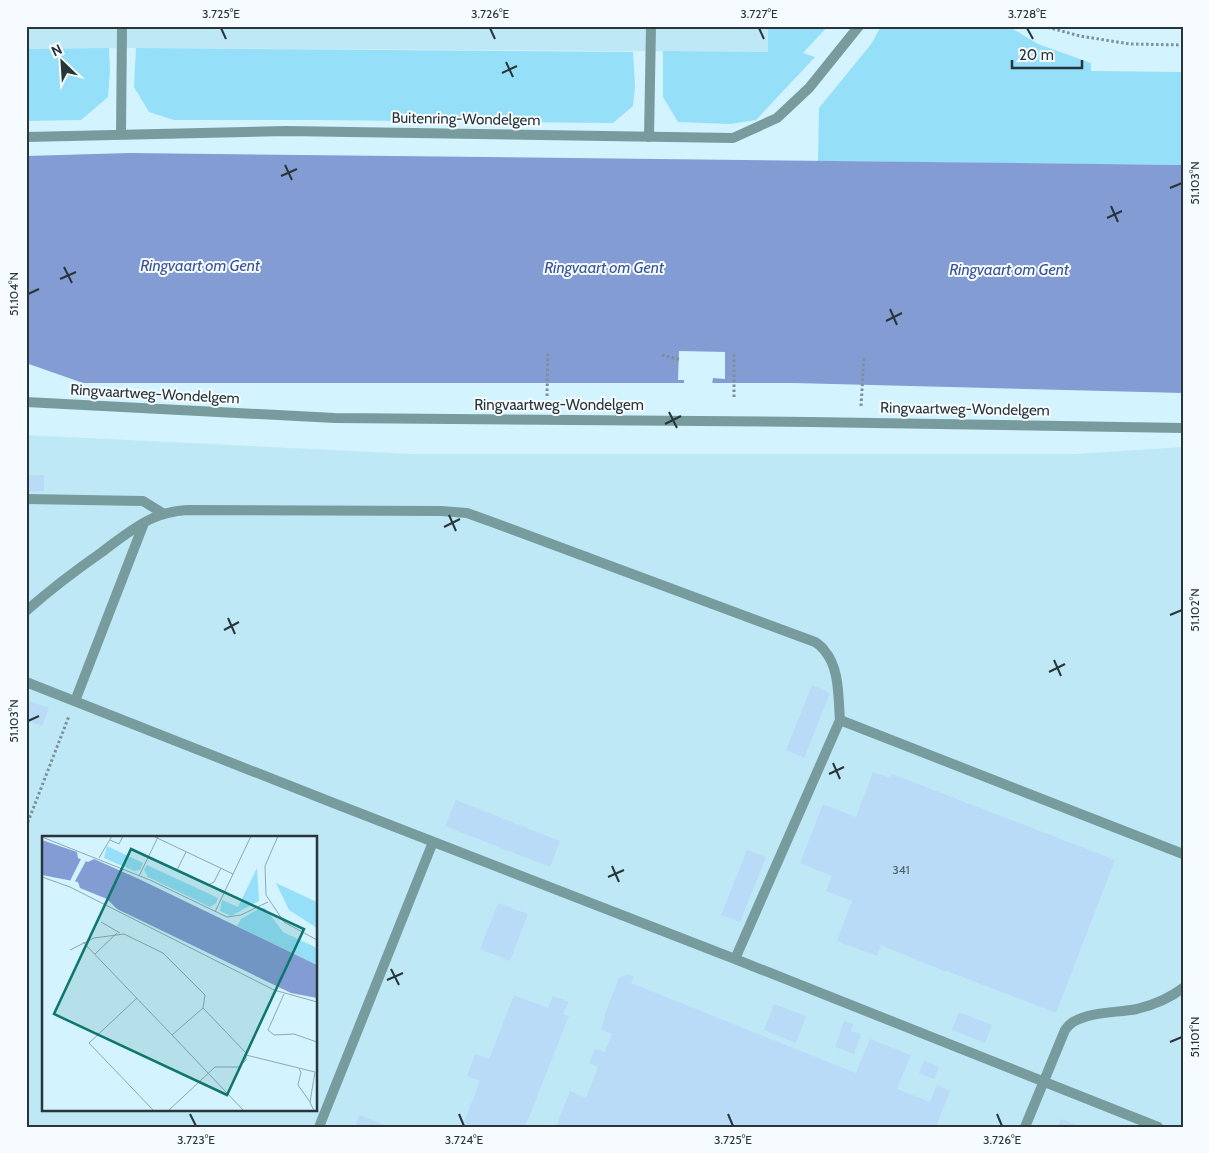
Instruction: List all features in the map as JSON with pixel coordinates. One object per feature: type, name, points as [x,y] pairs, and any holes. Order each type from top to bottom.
[{"type":"street","points":[[121,134],[122,26]]},
{"type":"street","points":[[649,137],[651,26]]},
{"type":"street","name":"Buitenring-Wondelgem","points":[[26,137],[286,131],[733,138],[777,118],[809,88],[859,26]]},
{"type":"street","name":"Ringvaartweg-Wondelgem","points":[[26,402],[336,418],[1183,428]]},
{"type":"street","points":[[26,499],[143,501],[164,514]]},
{"type":"street","points":[[26,611],[81,567],[144,522],[172,511],[432,511],[466,513],[815,642],[824,650],[831,661],[836,676],[840,720],[735,959]]},
{"type":"street","points":[[75,701],[144,522]]},
{"type":"street","points":[[26,682],[735,959],[1158,1127]]},
{"type":"street","points":[[840,720],[1183,854]]},
{"type":"street","points":[[319,1127],[433,842]]},
{"type":"street","points":[[1026,1127],[1065,1030],[1073,1022],[1085,1017],[1138,1009],[1156,1003],[1183,988]]},
{"type":"path","points":[[1043,26],[1080,36],[1130,44],[1183,45]]},
{"type":"path","points":[[547,396],[548,351]]},
{"type":"path","points":[[734,354],[734,397]]},
{"type":"path","points":[[662,355],[680,360]]},
{"type":"path","points":[[861,406],[864,356]]},
{"type":"path","points":[[26,827],[75,701]]},
{"type":"shaded area","points":[[26,26],[768,26],[768,52],[26,49]]},
{"type":"shaded area","points":[[768,26],[828,26],[803,53],[815,57],[756,120],[730,124],[678,122],[663,97],[663,51],[768,52]]},
{"type":"shaded area","points":[[881,26],[1008,26],[1038,44],[1091,63],[1091,71],[1183,72],[1183,165],[818,161],[819,108],[872,43]]},
{"type":"shaded area","points":[[109,48],[108,97],[81,120],[26,121],[26,49]]},
{"type":"shaded area","points":[[136,48],[633,52],[635,87],[633,106],[613,123],[174,120],[149,112],[134,87]]},
{"type":"shaded area","points":[[26,435],[414,454],[1074,454],[1183,447],[1183,1127],[26,1127]]},
{"type":"water","name":"Ringvaart om Gent","points":[[130,153],[1183,165],[1183,393],[794,383],[83,383],[26,363],[26,156]]},
{"type":"pier","points":[[679,351],[725,352],[725,379],[713,378],[712,385],[684,385],[684,380],[678,380]]},
{"type":"building","points":[[26,475],[44,475],[44,491],[26,492]]},
{"type":"building","points":[[812,685],[830,693],[804,758],[786,750]]},
{"type":"building","points":[[26,700],[49,708],[42,726],[26,720]]},
{"type":"building","points":[[873,772],[890,778],[892,774],[1115,860],[1056,1013],[946,972],[881,945],[877,956],[837,941],[852,901],[826,891],[832,876],[800,863],[823,804],[856,817]]},
{"type":"building","points":[[456,800],[560,841],[550,867],[445,826]]},
{"type":"building","points":[[747,850],[766,857],[740,922],[721,915]]},
{"type":"building","points":[[498,903],[528,914],[510,961],[480,949]]},
{"type":"building","points":[[628,974],[634,976],[631,983],[856,1073],[870,1039],[911,1055],[897,1089],[930,1102],[937,1085],[950,1091],[936,1127],[556,1127],[570,1091],[586,1098],[598,1067],[589,1063],[595,1049],[605,1052],[612,1034],[601,1029],[604,1016],[619,978]]},
{"type":"building","points":[[514,995],[548,1008],[553,996],[569,1002],[563,1014],[569,1016],[525,1127],[462,1127],[480,1081],[467,1076],[475,1054],[489,1059]]},
{"type":"building","points":[[774,1004],[806,1016],[796,1043],[764,1030]]},
{"type":"building","points":[[959,1012],[992,1025],[985,1043],[952,1030]]},
{"type":"building","points":[[844,1021],[853,1024],[851,1031],[861,1034],[854,1054],[835,1047]]},
{"type":"building","points":[[924,1061],[939,1067],[934,1079],[919,1073]]},
{"type":"building","points":[[359,1115],[390,1127],[355,1127]]},
{"type":"building","points":[[1061,1119],[1082,1127],[1058,1127]]}]
